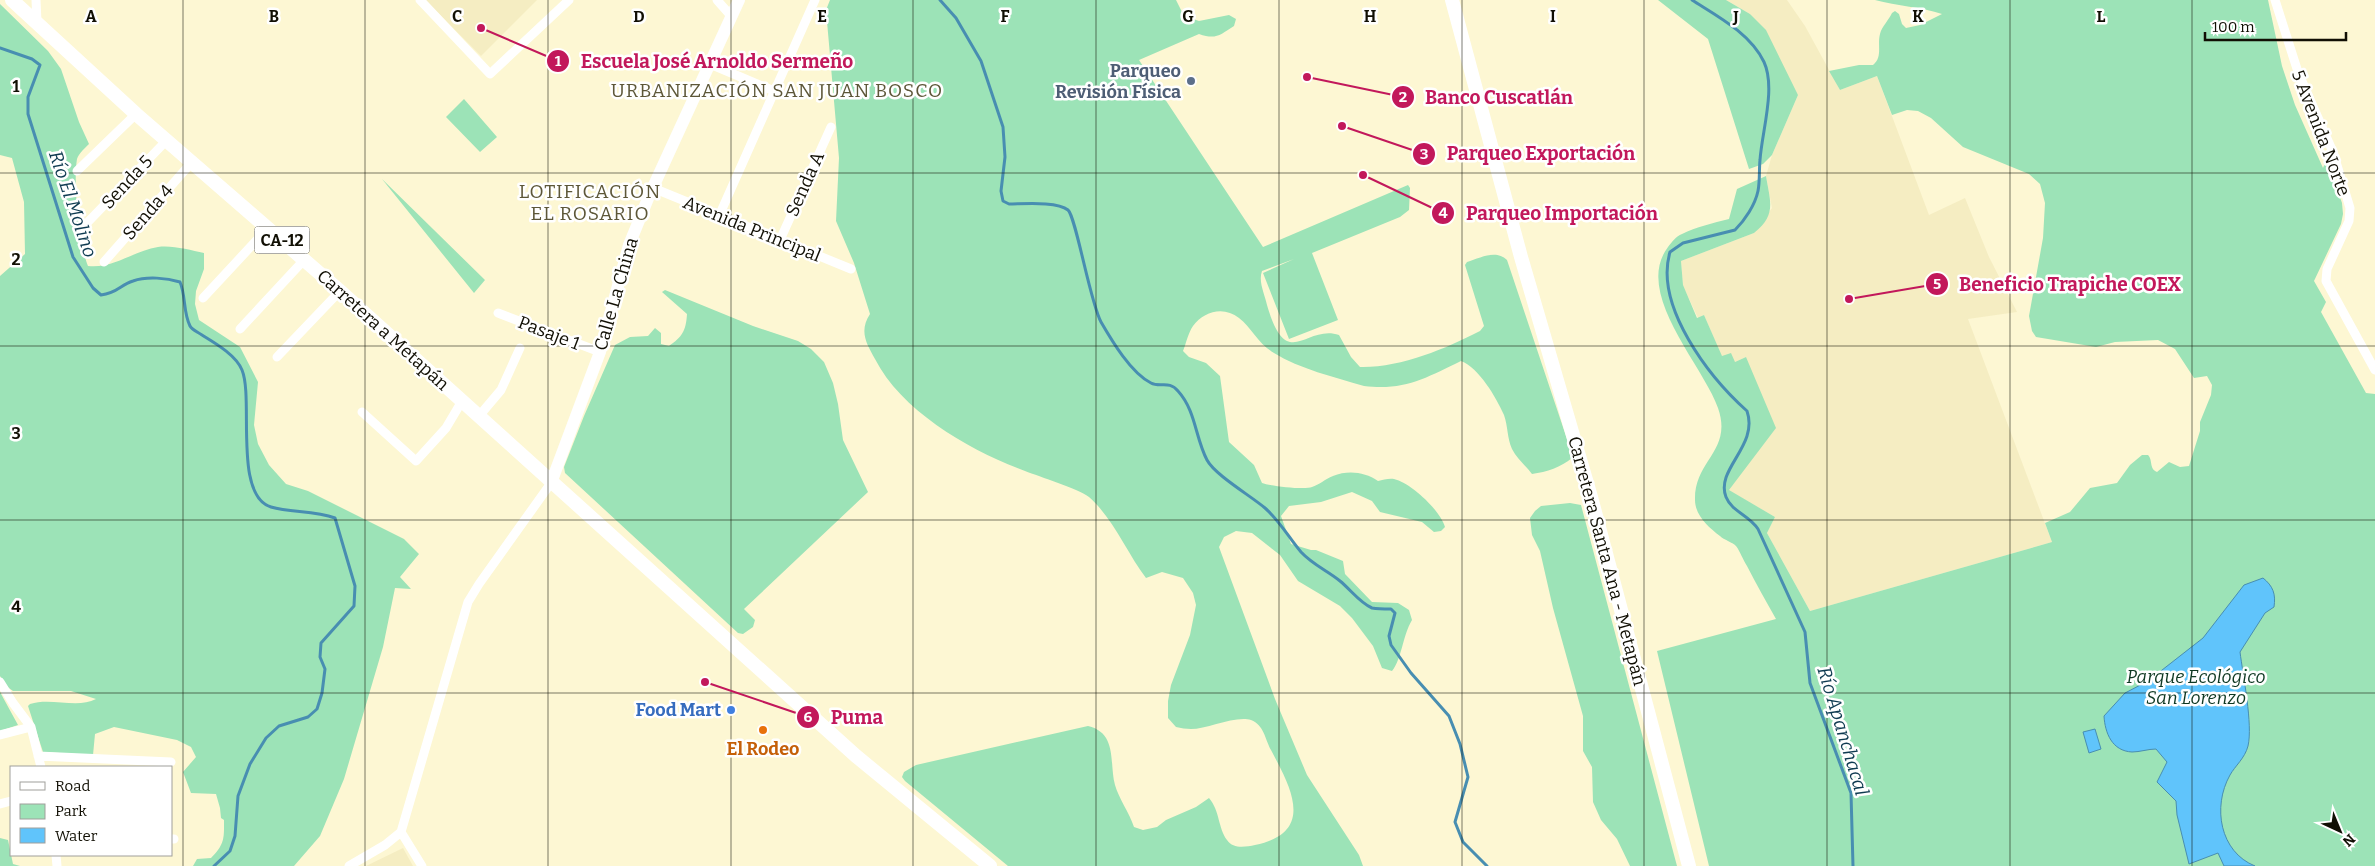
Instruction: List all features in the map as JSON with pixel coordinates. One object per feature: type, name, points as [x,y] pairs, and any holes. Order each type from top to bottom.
[{"type":"main road","name":"Carretera a Metapán","points":[[12,0],[136,114],[340,291],[551,483]]},
{"type":"main road","name":"Calle La China","points":[[551,483],[600,352],[629,244],[739,0]]},
{"type":"main road","name":"Carretera Santa Ana - Metapán","points":[[1452,0],[1522,257],[1591,497],[1689,866]]},
{"type":"main road","name":"CA-12","points":[[551,483],[856,756],[990,866]]},
{"type":"street","points":[[36,0],[36,22]]},
{"type":"street","points":[[420,0],[490,74],[569,0]]},
{"type":"street","points":[[717,0],[732,17]]},
{"type":"street","points":[[719,216],[815,0]]},
{"type":"street","name":"5 Avenida Norte","points":[[2275,0],[2298,72],[2333,152],[2350,208],[2349,221],[2327,269],[2326,282],[2375,370]]},
{"type":"street","points":[[710,64],[774,91]]},
{"type":"street","points":[[77,172],[136,114]]},
{"type":"street","name":"Senda A","points":[[780,240],[831,127]]},
{"type":"street","name":"Senda 5","points":[[88,224],[167,140]]},
{"type":"street","name":"Senda 4","points":[[104,262],[192,162]]},
{"type":"street","name":"Avenida Principal","points":[[653,188],[851,269]]},
{"type":"street","points":[[203,298],[268,228]]},
{"type":"street","points":[[240,329],[304,260]]},
{"type":"street","points":[[276,357],[340,291]]},
{"type":"street","name":"Pasaje 1","points":[[498,314],[600,352]]},
{"type":"street","points":[[479,416],[501,390],[520,348]]},
{"type":"street","points":[[362,412],[416,461],[446,428],[462,401]]},
{"type":"street","points":[[349,866],[385,846],[401,832],[468,602],[551,483]]},
{"type":"street","points":[[0,682],[31,726],[41,766]]},
{"type":"street","points":[[0,734],[31,726]]},
{"type":"street","points":[[38,756],[171,762]]},
{"type":"street","points":[[401,832],[422,866]]},
{"type":"shaded area","points":[[425,0],[537,0],[481,56]]},
{"type":"shaded area","points":[[1726,0],[1787,0],[1805,26],[1840,90],[1877,76],[1929,215],[1965,198],[1989,257],[2017,312],[1968,319],[2052,542],[1810,611],[1767,533],[1775,517],[1728,490],[1746,357],[1735,362],[1722,357],[1704,315],[1698,318],[1683,286],[1681,261],[1754,233],[1772,208],[1766,176],[1772,155],[1798,95],[1750,14]]},
{"type":"shaded area","points":[[403,848],[413,866],[366,866]]},
{"type":"green space","points":[[830,0],[1176,0],[1184,16],[1199,21],[1229,15],[1236,19],[1234,26],[1218,36],[1210,37],[1199,34],[1139,60],[1263,247],[1408,185],[1410,188],[1409,210],[1400,217],[1312,253],[1338,320],[1289,339],[1263,273],[1294,259],[1262,271],[1262,288],[1274,326],[1282,337],[1290,342],[1298,342],[1327,333],[1339,335],[1351,357],[1360,367],[1406,361],[1437,351],[1480,331],[1484,326],[1465,265],[1467,262],[1493,255],[1498,255],[1507,260],[1572,454],[1572,458],[1568,461],[1548,470],[1532,474],[1516,456],[1510,445],[1504,415],[1496,400],[1480,376],[1461,361],[1425,378],[1403,385],[1391,387],[1364,386],[1284,359],[1268,349],[1239,318],[1233,314],[1221,311],[1208,314],[1193,326],[1183,351],[1189,357],[1206,363],[1220,376],[1229,442],[1254,465],[1262,483],[1308,488],[1333,476],[1350,473],[1362,474],[1378,481],[1394,479],[1416,491],[1424,498],[1437,513],[1445,527],[1441,531],[1434,532],[1422,522],[1380,512],[1372,501],[1352,492],[1321,502],[1289,506],[1281,516],[1291,544],[1316,550],[1343,561],[1345,574],[1372,602],[1398,603],[1409,610],[1412,620],[1398,660],[1392,671],[1382,668],[1373,646],[1352,618],[1340,606],[1298,581],[1280,555],[1252,533],[1236,531],[1224,537],[1219,547],[1275,699],[1307,775],[1359,855],[1363,866],[1008,866],[902,777],[904,772],[916,765],[1088,726],[1098,730],[1108,742],[1115,785],[1134,827],[1143,830],[1157,827],[1166,820],[1196,807],[1209,798],[1213,803],[1227,840],[1232,845],[1240,847],[1274,839],[1286,830],[1292,819],[1291,793],[1259,725],[1251,720],[1238,719],[1189,729],[1176,727],[1168,718],[1168,701],[1171,685],[1190,635],[1196,605],[1193,593],[1183,578],[1162,572],[1146,578],[1113,525],[1098,505],[1089,497],[1067,486],[1004,463],[961,441],[920,412],[902,396],[887,378],[875,359],[864,331],[870,314],[854,263],[836,221],[839,158],[826,10]]},
{"type":"green space","points":[[1658,0],[1726,0],[1750,14],[1766,30],[1798,95],[1772,155],[1763,164],[1749,169],[1708,39]]},
{"type":"green space","name":"Parque Ecológico San Lorenzo","points":[[1875,0],[2268,0],[2282,66],[2295,105],[2323,168],[2327,159],[2342,203],[2343,214],[2341,224],[2314,281],[2326,302],[2321,312],[2366,393],[2375,394],[2375,866],[1709,866],[1657,651],[1776,619],[1737,548],[1707,525],[1697,511],[1695,500],[1696,486],[1721,435],[1721,423],[1718,408],[1710,391],[1674,329],[1664,307],[1659,286],[1659,265],[1668,247],[1676,238],[1693,229],[1729,219],[1737,189],[1766,176],[1770,207],[1766,220],[1754,233],[1681,261],[1683,285],[1697,318],[1704,315],[1722,356],[1731,353],[1735,362],[1746,357],[1776,428],[1729,490],[1775,517],[1767,533],[1810,611],[2052,542],[2045,523],[2070,512],[2090,488],[2117,483],[2130,465],[2142,455],[2148,455],[2153,469],[2157,472],[2169,462],[2180,467],[2189,466],[2200,431],[2200,422],[2211,395],[2212,385],[2207,376],[2194,378],[2175,349],[2158,340],[2115,342],[2096,347],[2036,337],[2032,331],[2029,316],[2043,238],[2045,203],[2040,184],[2029,174],[1963,147],[1931,118],[1918,111],[1907,110],[1892,115],[1877,76],[1840,90],[1829,71],[1859,65],[1873,65],[1879,55],[1881,31],[1895,11],[1899,14],[1902,24],[1906,28],[1920,25],[1942,14]]},
{"type":"green space","points":[[0,4],[48,51],[61,69],[79,122],[89,144],[77,159],[76,169],[76,197],[82,244],[88,266],[106,265],[158,247],[175,247],[204,253],[204,269],[196,291],[195,304],[199,320],[240,347],[258,382],[254,425],[258,444],[269,465],[286,484],[308,491],[404,539],[419,554],[400,577],[411,589],[395,588],[383,647],[344,779],[320,836],[294,866],[193,866],[197,859],[211,858],[219,849],[224,836],[224,820],[221,818],[216,794],[191,793],[183,772],[196,757],[191,747],[177,740],[114,727],[95,734],[93,755],[43,752],[28,706],[30,704],[38,702],[81,703],[96,699],[71,691],[13,691],[6,686],[0,676],[0,276],[25,254],[24,202],[12,158],[0,155]]},
{"type":"green space","points":[[464,99],[497,137],[480,152],[446,117]]},
{"type":"green space","points":[[382,179],[485,280],[474,293]]},
{"type":"green space","points":[[665,290],[753,326],[798,341],[811,349],[824,362],[833,383],[843,440],[868,492],[744,609],[755,620],[753,627],[743,634],[738,633],[565,473],[564,467],[615,345],[630,337],[648,336],[655,328],[661,333],[661,344],[669,346],[682,333],[686,325],[687,314],[662,292]]},
{"type":"green space","points":[[1570,503],[1581,505],[1677,866],[1630,866],[1617,839],[1601,820],[1593,802],[1592,767],[1583,751],[1583,716],[1553,608],[1540,551],[1532,535],[1530,518],[1541,506]]},
{"type":"green space","points":[[0,692],[18,725],[0,731]]},
{"type":"green space","points":[[0,838],[8,840],[13,864],[20,866],[0,866]]},
{"type":"water","points":[[2263,578],[2273,591],[2275,598],[2274,607],[2265,613],[2240,652],[2248,713],[2248,746],[2245,754],[2230,775],[2221,801],[2223,827],[2227,839],[2243,859],[2255,866],[2224,866],[2218,853],[2189,864],[2177,815],[2176,801],[2157,782],[2167,762],[2156,749],[2132,752],[2119,748],[2108,735],[2104,716],[2125,693],[2148,681],[2203,638],[2244,585]]},
{"type":"water","points":[[2095,729],[2101,749],[2089,753],[2083,732]]},
{"type":"waterway","points":[[940,0],[956,18],[981,61],[1003,127],[1005,157],[1001,191],[1003,201],[1009,204],[1056,205],[1068,210],[1075,228],[1092,297],[1101,322],[1136,372],[1151,383],[1168,385],[1178,391],[1192,416],[1203,451],[1211,466],[1270,513],[1310,561],[1340,581],[1368,606],[1391,609],[1395,613],[1389,636],[1391,645],[1411,673],[1449,716],[1460,744],[1468,777],[1455,822],[1463,842],[1487,866]]},
{"type":"waterway","name":"Río Apanchacal","points":[[1692,0],[1732,26],[1758,52],[1767,72],[1769,97],[1761,149],[1759,187],[1752,207],[1735,230],[1683,243],[1670,252],[1667,273],[1670,295],[1677,317],[1688,339],[1717,379],[1747,411],[1749,424],[1747,435],[1726,477],[1724,487],[1726,497],[1732,506],[1758,529],[1805,632],[1810,683],[1851,793],[1853,866]]},
{"type":"waterway","name":"Río El Molino","points":[[0,48],[32,59],[40,65],[28,97],[28,114],[73,257],[93,288],[101,295],[111,293],[129,283],[144,278],[169,279],[180,282],[186,315],[191,327],[230,354],[242,370],[245,384],[248,466],[252,485],[259,499],[271,507],[327,515],[335,518],[355,586],[354,606],[321,643],[320,657],[325,669],[322,693],[317,709],[308,717],[279,726],[266,738],[250,764],[238,796],[235,836],[230,851],[214,866]]},
{"type":"place","name":"Escuela José Arnoldo Sermeño","points":[[481,28]]},
{"type":"place","name":"Banco Cuscatlán","points":[[1307,77]]},
{"type":"place","name":"Parqueo Revisión Física","points":[[1191,81]]},
{"type":"place","name":"Parqueo Exportación","points":[[1342,126]]},
{"type":"place","name":"Parqueo Importación","points":[[1363,175]]},
{"type":"place","name":"Beneficio Trapiche COEX","points":[[1849,299]]},
{"type":"place","name":"Puma","points":[[705,682]]},
{"type":"place","name":"Food Mart","points":[[731,710]]},
{"type":"place","name":"El Rodeo","points":[[763,730]]},
{"type":"district","name":"URBANIZACIÓN SAN JUAN BOSCO","points":[[777,90]]},
{"type":"district","name":"LOTIFICACIÓN EL ROSARIO","points":[[590,202]]}]
